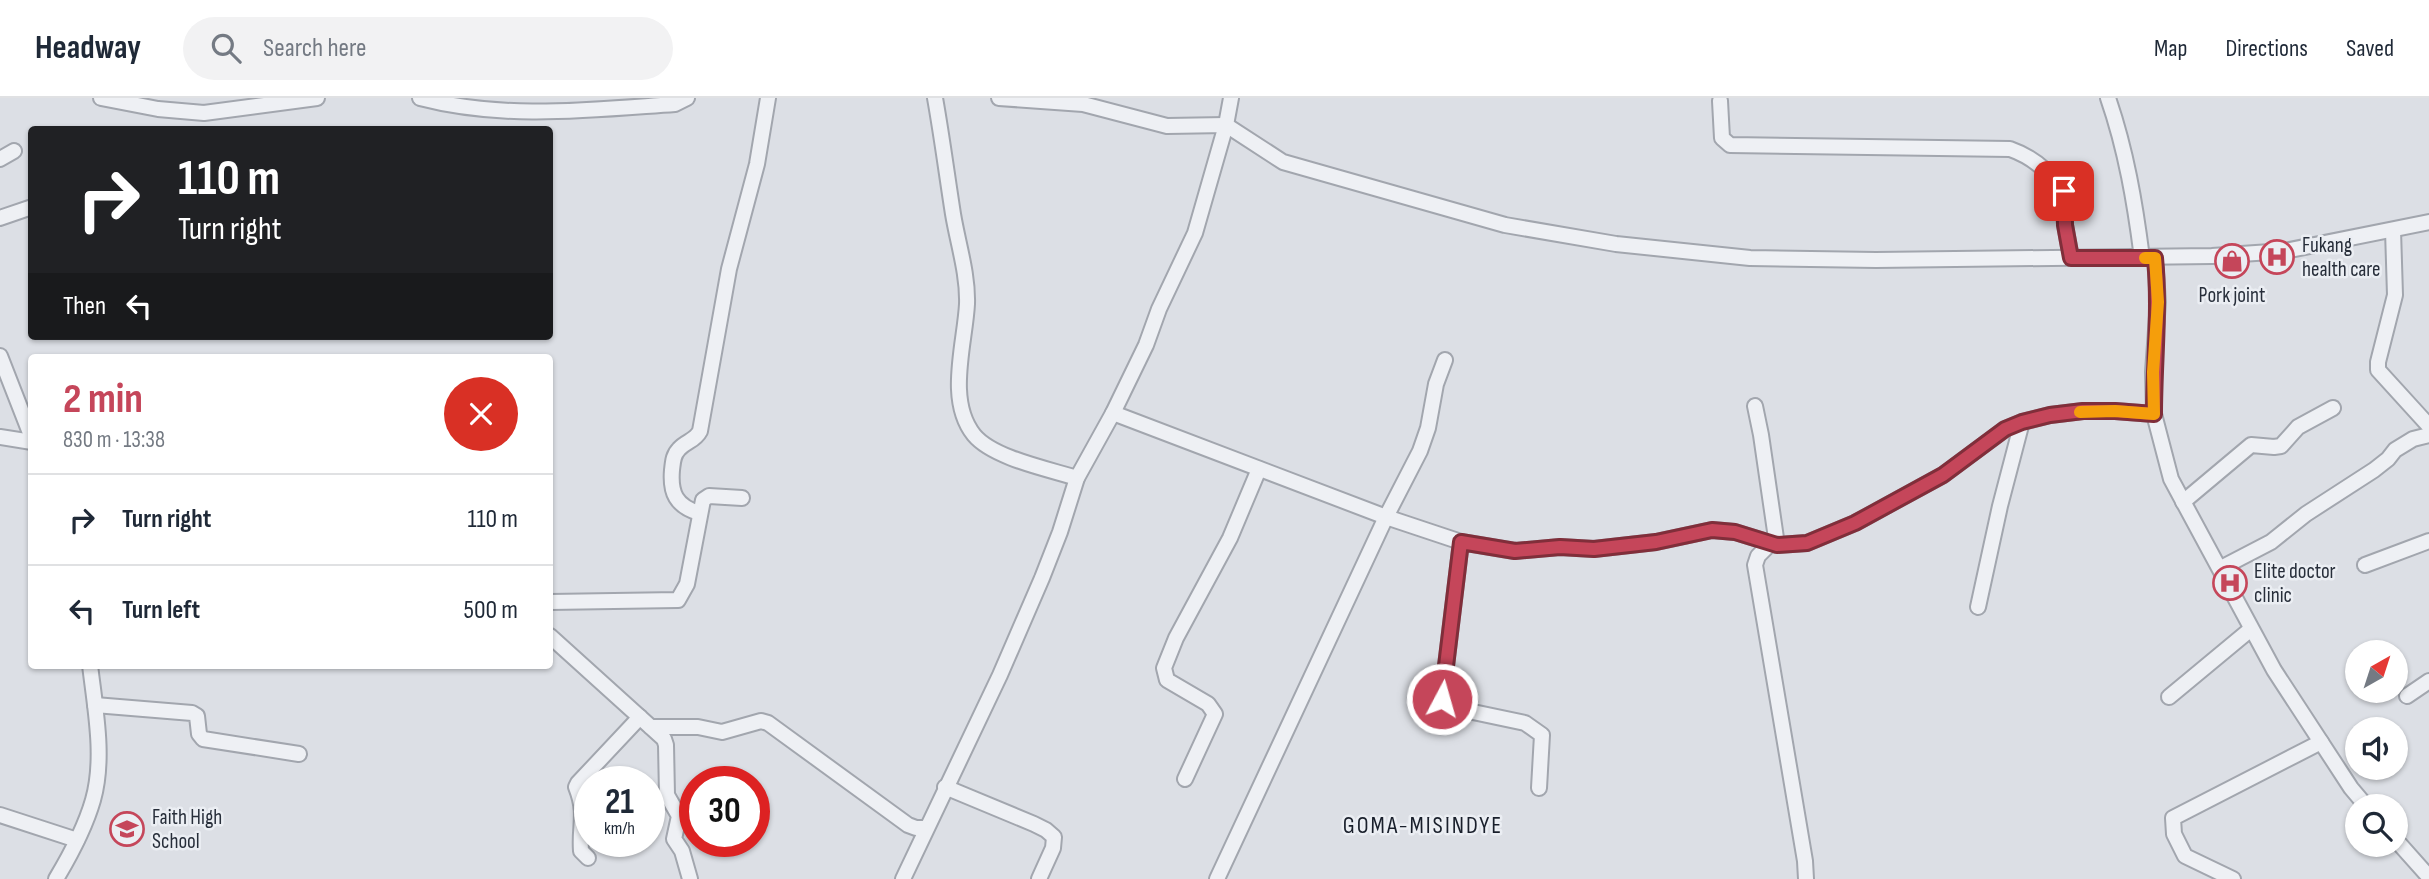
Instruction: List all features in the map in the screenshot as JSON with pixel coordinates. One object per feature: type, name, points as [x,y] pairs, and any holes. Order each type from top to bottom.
[{"type":"street","points":[[101,98],[158,109],[204,113],[317,98]]},
{"type":"street","points":[[420,98],[445,105],[489,111],[558,112],[675,104],[687,98]]},
{"type":"street","points":[[699,513],[683,505],[672,490],[674,455],[701,431],[729,269],[758,164],[767,98],[776,98]]},
{"type":"street","points":[[935,98],[965,274],[967,304],[960,346],[959,376],[966,419],[972,432],[985,444],[1010,456],[1077,478]]},
{"type":"street","points":[[999,98],[1083,104],[1167,126],[1226,125],[1283,162],[1505,225],[1561,236],[1750,258],[2149,258],[2285,251],[2429,222]]},
{"type":"street","points":[[903,879],[1000,675],[1060,532],[1077,478],[1146,345],[1158,309],[1195,233],[1226,125],[1231,98]]},
{"type":"street","points":[[2108,98],[2132,187],[2158,302],[2153,372],[2154,414],[2168,469],[2228,586],[2242,607],[2251,629],[2356,794]]},
{"type":"street","points":[[1720,101],[1722,138],[1730,145],[2010,149],[2020,152],[2046,171],[2064,191],[2065,225],[2071,258]]},
{"type":"street","points":[[0,159],[14,151]]},
{"type":"street","points":[[0,219],[28,208]]},
{"type":"street","points":[[2393,230],[2395,295],[2378,370],[2429,426]]},
{"type":"street","points":[[0,356],[28,430]]},
{"type":"street","points":[[1217,879],[1386,517],[1420,451],[1428,428],[1436,384],[1445,360]]},
{"type":"street","points":[[1755,406],[1774,545]]},
{"type":"street","points":[[2183,502],[2251,445],[2281,446],[2298,427],[2333,408]]},
{"type":"street","points":[[1113,413],[1386,517],[1461,542],[1515,551],[1560,547],[1594,549],[1656,542],[1712,530],[1735,532],[1774,545],[1807,543],[1855,523],[1943,475],[2005,429],[2022,422],[2083,411],[2154,414]]},
{"type":"street","points":[[1978,607],[2022,422]]},
{"type":"street","points":[[2221,568],[2271,542],[2306,514],[2374,470],[2404,444],[2429,435]]},
{"type":"street","points":[[0,437],[28,440]]},
{"type":"street","points":[[1185,779],[1215,714],[1209,704],[1167,680],[1164,667],[1176,638],[1230,538],[1259,469]]},
{"type":"street","points":[[553,602],[678,600],[687,584],[703,499],[709,496],[743,498]]},
{"type":"street","points":[[2365,565],[2429,541]]},
{"type":"street","points":[[1461,542],[1442,699],[1454,708],[1534,727],[1542,735],[1539,788]]},
{"type":"street","points":[[1774,545],[1758,556],[1755,565],[1806,879]]},
{"type":"street","points":[[2169,697],[2251,629]]},
{"type":"street","points":[[553,639],[661,736],[666,745],[667,795],[679,816],[674,839],[682,851],[690,879]]},
{"type":"street","points":[[56,879],[77,840],[94,798],[98,757],[90,669]]},
{"type":"street","points":[[2408,695],[2429,681]]},
{"type":"street","points":[[95,705],[192,713],[197,716],[199,734],[203,739],[299,754]]},
{"type":"street","points":[[588,858],[580,851],[583,812],[576,787],[645,722],[722,732],[761,720],[908,825],[926,828]]},
{"type":"street","points":[[2233,879],[2185,856],[2174,834],[2173,818],[2321,742]]},
{"type":"street","points":[[945,787],[1034,824],[1054,837],[1053,848],[1039,879]]},
{"type":"street","points":[[0,815],[77,840]]},
{"type":"street","points":[[2408,853],[2429,877]]},
{"type":"slow traffic","points":[[2080,412],[2154,414],[2157,283],[2155,258],[2145,258]]},
{"type":"place","name":"Fukang health care","points":[[2277,257]]},
{"type":"place","name":"Pork joint","points":[[2232,261]]},
{"type":"place","name":"Elite doctor clinic","points":[[2230,583]]},
{"type":"place","name":"Faith High School","points":[[127,829]]},
{"type":"district","name":"GOMA-MISINDYE","points":[[1423,825]]},
{"type":"route","points":[[1442,699],[1461,542],[1515,551],[1560,547],[1594,549],[1656,542],[1712,530],[1735,532],[1777,545],[1807,543],[1855,523],[1943,475],[1990,439],[2022,422],[2083,411],[2154,414],[2153,372],[2158,302],[2155,258],[2071,258],[2065,225],[2064,191]]}]
